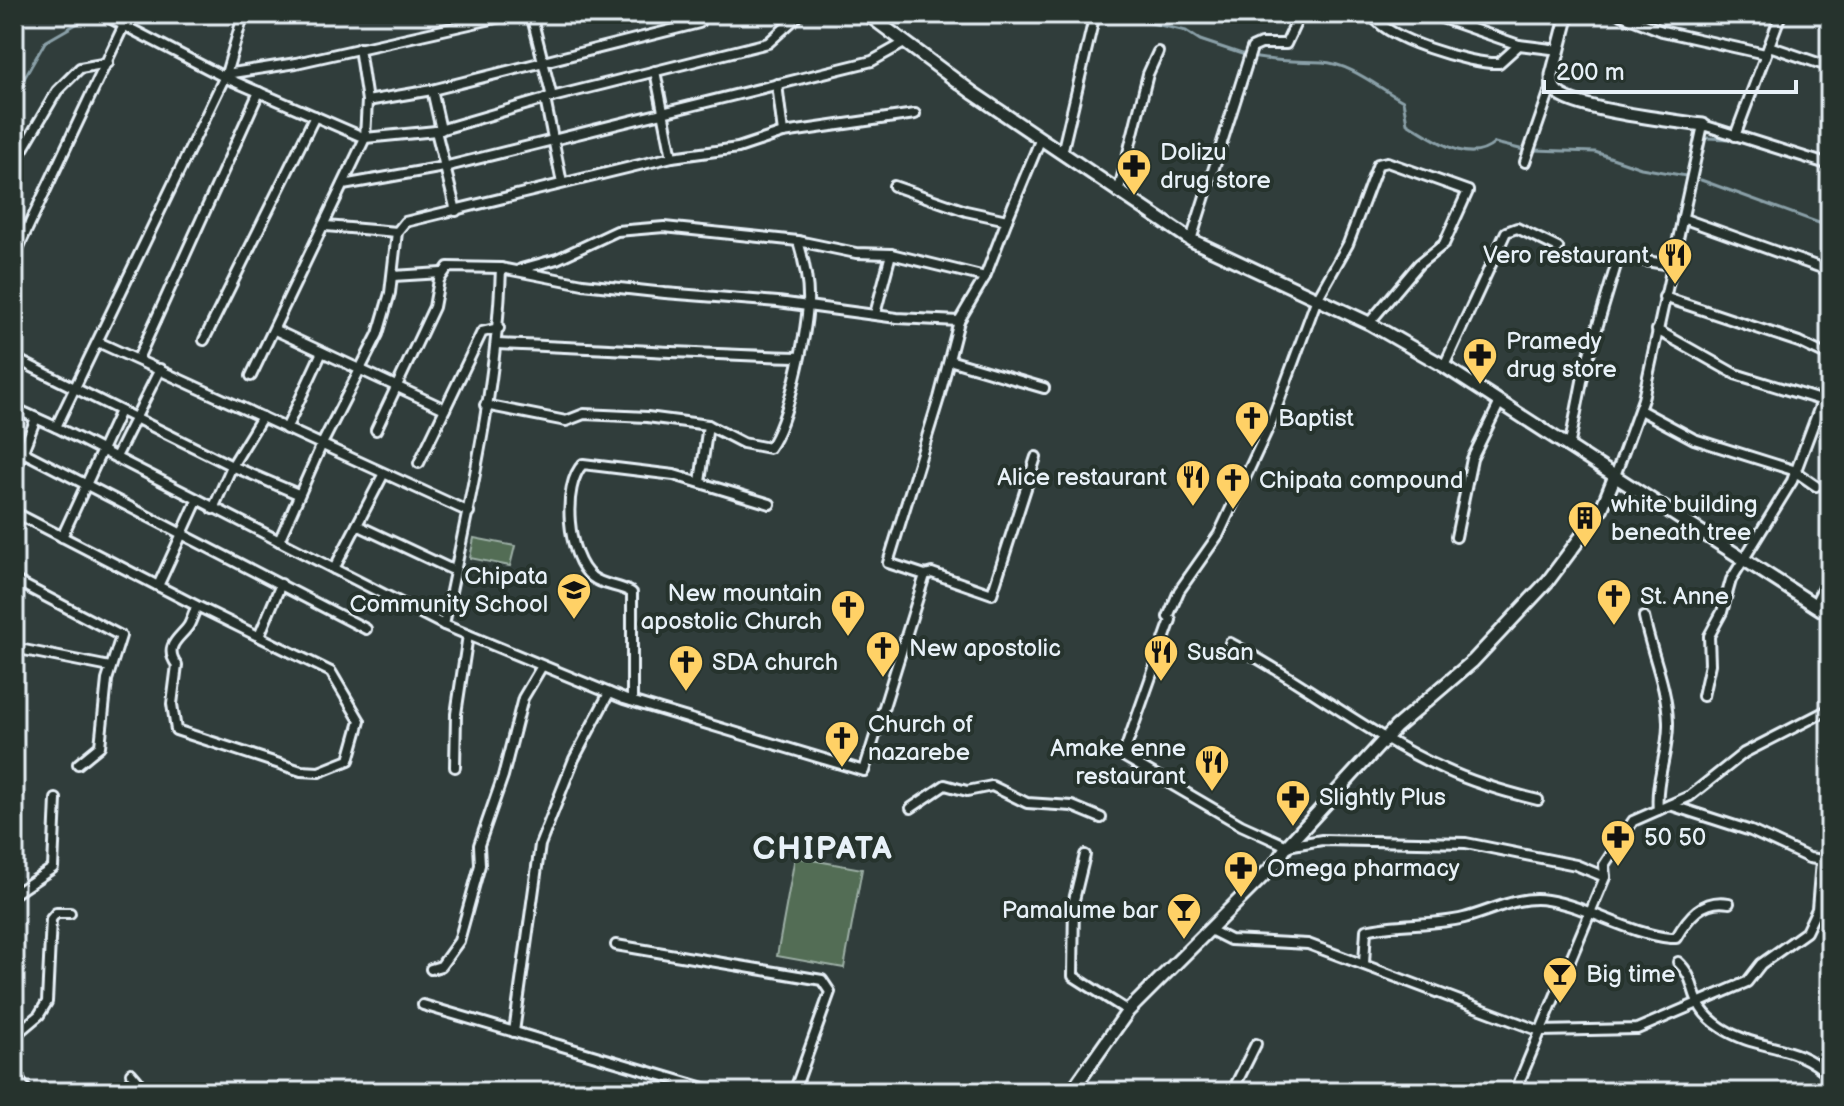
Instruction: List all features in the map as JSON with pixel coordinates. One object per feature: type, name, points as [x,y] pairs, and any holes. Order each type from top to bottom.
[{"type":"street","points":[[102,14],[259,92],[365,138],[438,131],[548,98],[768,43],[800,14]]},
{"type":"street","points":[[225,75],[514,14]]},
{"type":"street","points":[[531,14],[544,60],[552,139],[562,183]]},
{"type":"street","points":[[867,14],[1118,193],[1191,240],[1316,301],[1369,323],[1444,366],[1830,615]]},
{"type":"street","points":[[884,26],[891,14]]},
{"type":"street","points":[[1062,153],[1095,14]]},
{"type":"street","points":[[1191,240],[1252,48],[1261,44],[1286,44],[1300,14]]},
{"type":"street","points":[[1372,14],[1382,29],[1473,63],[1499,63],[1519,45]]},
{"type":"street","points":[[1430,14],[1519,45],[1559,50]]},
{"type":"street","points":[[1525,162],[1552,84],[1568,14]]},
{"type":"street","points":[[1619,14],[1662,31],[1767,50],[1830,67]]},
{"type":"street","points":[[1735,136],[1781,14]]},
{"type":"street","points":[[56,427],[225,75],[246,15]]},
{"type":"street","points":[[367,101],[432,90],[699,23]]},
{"type":"street","points":[[14,257],[124,25]]},
{"type":"street","points":[[343,185],[444,167],[872,61],[906,42]]},
{"type":"street","points":[[251,376],[326,226],[365,138],[367,101],[359,48]]},
{"type":"street","points":[[1118,193],[1148,74],[1158,52]]},
{"type":"street","points":[[14,164],[57,91],[80,68],[108,63]]},
{"type":"street","points":[[655,71],[672,157]]},
{"type":"street","points":[[777,84],[783,133]]},
{"type":"street","points":[[1552,84],[1558,94],[1578,103],[1703,125],[1830,165]]},
{"type":"street","points":[[432,90],[444,167],[456,211]]},
{"type":"street","points":[[138,359],[259,92]]},
{"type":"street","points":[[279,541],[298,494],[378,334],[393,276],[397,232],[405,222],[672,157],[738,148],[783,133],[915,114]]},
{"type":"street","points":[[204,340],[315,116]]},
{"type":"street","points":[[1071,1092],[1128,1011],[1275,864],[1287,846],[1386,738],[1473,661],[1548,581],[1601,510],[1640,410],[1703,125]]},
{"type":"street","points":[[1036,457],[992,594],[932,573],[925,575],[888,563],[959,321],[985,277],[1041,138]]},
{"type":"street","points":[[1369,323],[1419,264],[1444,244],[1468,191],[1387,162],[1378,164],[1348,244],[1316,301],[1266,434],[1219,534],[1187,578],[1168,617],[1171,620],[1123,756],[1241,825],[1287,846],[1322,840],[1466,843],[1576,865],[1605,877]]},
{"type":"street","points":[[894,186],[966,211],[1007,220]]},
{"type":"street","points":[[1682,218],[1830,271]]},
{"type":"street","points":[[326,226],[397,232]]},
{"type":"street","points":[[517,270],[557,259],[608,235],[635,228],[664,227],[798,241],[856,253],[891,254],[985,277]]},
{"type":"street","points":[[1444,366],[1506,232],[1517,228],[1558,248]]},
{"type":"street","points":[[485,405],[566,421],[584,414],[647,417],[708,425],[743,443],[772,447],[793,385],[808,306],[805,268],[798,241]]},
{"type":"street","points":[[875,314],[891,254]]},
{"type":"street","points":[[1569,449],[1584,371],[1617,262],[1623,257],[1670,265]]},
{"type":"street","points":[[376,430],[434,307],[442,273],[448,267],[501,268],[583,284],[959,321]]},
{"type":"street","points":[[444,625],[469,512],[497,344],[501,268]]},
{"type":"street","points":[[393,276],[442,273]]},
{"type":"street","points":[[1664,297],[1799,342],[1830,357]]},
{"type":"street","points":[[419,463],[482,332],[499,328]]},
{"type":"street","points":[[275,330],[445,409]]},
{"type":"street","points":[[1657,330],[1735,374],[1826,402],[1793,470],[1792,481],[1742,561],[1709,636],[1710,664],[1703,696]]},
{"type":"street","points":[[98,342],[469,512]]},
{"type":"street","points":[[497,344],[798,357]]},
{"type":"street","points":[[286,429],[322,352]]},
{"type":"street","points":[[14,358],[76,386],[137,420],[232,466],[298,494]]},
{"type":"street","points":[[949,360],[1044,388]]},
{"type":"street","points":[[116,457],[160,369]]},
{"type":"street","points":[[1456,537],[1472,459],[1499,404]]},
{"type":"street","points":[[14,408],[444,625],[632,701],[864,771],[925,575]]},
{"type":"street","points":[[1640,410],[1694,439],[1793,470],[1816,486]]},
{"type":"street","points":[[62,537],[120,411]]},
{"type":"street","points":[[213,509],[232,466],[262,417]]},
{"type":"street","points":[[14,474],[36,418]]},
{"type":"street","points":[[700,482],[708,425]]},
{"type":"street","points":[[23,452],[366,629]]},
{"type":"street","points":[[632,701],[632,593],[594,579],[582,564],[570,525],[571,489],[583,464],[700,482],[770,504]]},
{"type":"street","points":[[334,569],[383,475]]},
{"type":"street","points":[[158,586],[197,501]]},
{"type":"street","points":[[14,512],[331,672],[360,721],[349,760],[319,772],[301,771],[176,730],[172,704],[177,665],[173,660],[173,646],[180,632],[189,625],[197,606]]},
{"type":"street","points":[[357,525],[455,571]]},
{"type":"street","points":[[1814,606],[1830,574]]},
{"type":"street","points":[[14,580],[120,634],[110,667],[98,750],[78,764]]},
{"type":"street","points":[[260,634],[281,584]]},
{"type":"street","points":[[1644,617],[1667,696],[1668,726],[1657,787],[1658,810]]},
{"type":"street","points":[[455,767],[456,714],[468,635]]},
{"type":"street","points":[[1230,643],[1287,673],[1386,738],[1443,769],[1490,788],[1538,800]]},
{"type":"street","points":[[14,648],[110,667]]},
{"type":"street","points":[[431,969],[441,966],[459,941],[480,865],[479,845],[503,776],[523,698],[542,666]]},
{"type":"street","points":[[514,1032],[540,845],[574,759],[609,693]]},
{"type":"street","points":[[1515,1092],[1605,877],[1604,865],[1633,821],[1690,796],[1744,753],[1830,709]]},
{"type":"street","points":[[911,808],[945,785],[967,791],[992,786],[1027,803],[1072,806],[1101,818]]},
{"type":"street","points":[[14,894],[53,868],[56,799]]},
{"type":"street","points":[[1210,930],[1230,940],[1308,944],[1540,1031],[1637,1029],[1747,982],[1761,964],[1806,932],[1817,909],[1825,861],[1802,856],[1735,825],[1670,805]]},
{"type":"street","points":[[1085,855],[1074,900],[1073,976],[1128,1011]]},
{"type":"street","points":[[1364,963],[1366,930],[1462,919],[1532,898],[1590,911],[1640,932],[1676,938],[1701,907],[1714,902],[1729,903]]},
{"type":"street","points":[[14,1036],[39,1015],[47,1002],[51,919],[56,913],[70,913]]},
{"type":"street","points":[[616,945],[822,980],[830,992],[794,1092]]},
{"type":"street","points":[[1678,962],[1686,969],[1697,1005],[1727,1031],[1793,1050],[1830,1076]]},
{"type":"street","points":[[423,1005],[718,1092]]},
{"type":"street","points":[[1232,1092],[1256,1044]]},
{"type":"street","points":[[131,1073],[137,1080],[134,1086],[137,1092]]},
{"type":"street","points":[[15,1078],[26,1092]]},
{"type":"green space","points":[[474,538],[515,546],[510,566],[470,558]]},
{"type":"green space","points":[[795,857],[862,869],[844,968],[777,956]]},
{"type":"waterway","points":[[1111,14],[1186,31],[1200,40],[1245,55]]},
{"type":"waterway","points":[[14,96],[45,42],[92,15]]},
{"type":"waterway","points":[[1251,57],[1332,63],[1353,71],[1403,101],[1407,123],[1451,148],[1474,152],[1485,150],[1495,143],[1524,150]]},
{"type":"waterway","points":[[1707,138],[1730,139],[1830,169]]},
{"type":"waterway","points":[[1534,150],[1595,152],[1641,168],[1686,176]]},
{"type":"waterway","points":[[1701,180],[1830,227]]},
{"type":"place","name":"Dolizu drug store","points":[[1134,197]]},
{"type":"place","name":"Vero restaurant","points":[[1675,286]]},
{"type":"place","name":"Pramedy drug store","points":[[1480,386]]},
{"type":"place","name":"Baptist","points":[[1252,449]]},
{"type":"place","name":"Alice restaurant","points":[[1193,508]]},
{"type":"place","name":"Chipata compound","points":[[1233,511]]},
{"type":"place","name":"white building beneath tree","points":[[1585,549]]},
{"type":"place","name":"Chipata Community School","points":[[574,621]]},
{"type":"place","name":"St. Anne","points":[[1614,627]]},
{"type":"place","name":"New mountain apostolic Church","points":[[848,638]]},
{"type":"place","name":"New apostolic","points":[[883,679]]},
{"type":"place","name":"Susan","points":[[1161,683]]},
{"type":"place","name":"SDA church","points":[[686,693]]},
{"type":"place","name":"Church of nazarebe","points":[[842,769]]},
{"type":"place","name":"Amake enne restaurant","points":[[1212,793]]},
{"type":"place","name":"Slightly Plus","points":[[1293,828]]},
{"type":"place","name":"50 50","points":[[1618,868]]},
{"type":"place","name":"Omega pharmacy","points":[[1241,899]]},
{"type":"place","name":"Pamalume bar","points":[[1184,941]]},
{"type":"place","name":"Big time","points":[[1560,1005]]},
{"type":"district","name":"CHIPATA","points":[[823,849]]}]
